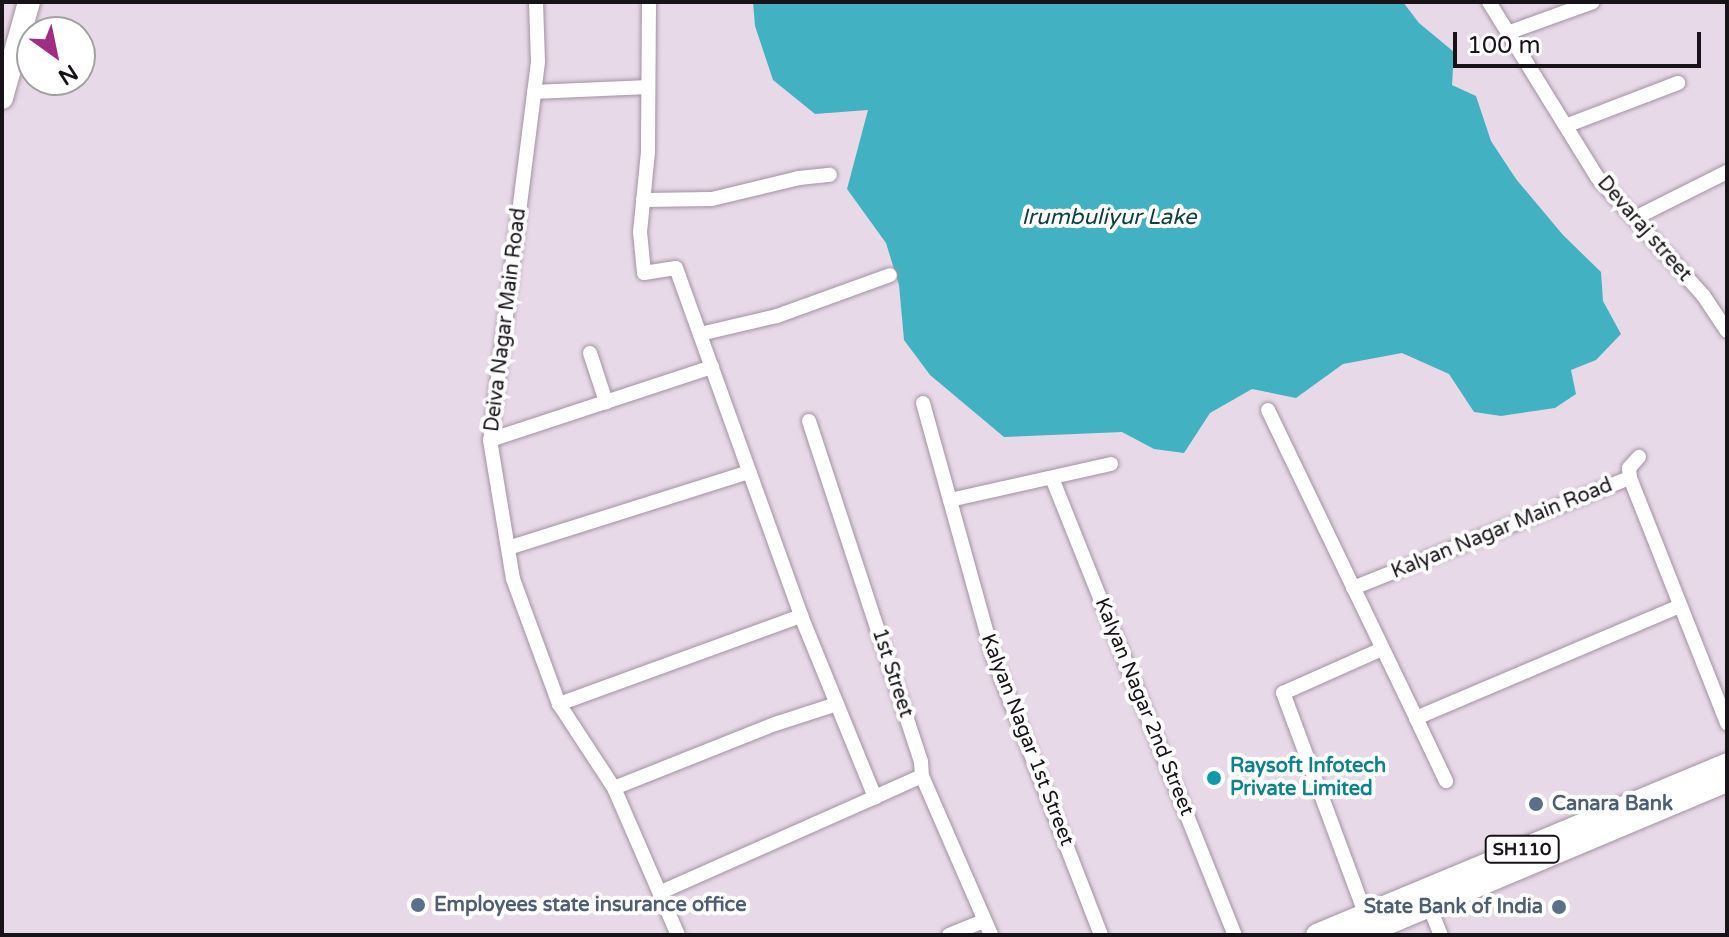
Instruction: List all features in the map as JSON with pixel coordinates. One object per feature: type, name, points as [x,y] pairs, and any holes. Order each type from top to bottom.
[{"type":"main road","points":[[2,98],[29,2]]},
{"type":"main road","name":"SH110","points":[[1362,924],[1727,764]]},
{"type":"main road","name":"SH110","points":[[1317,935],[1429,906],[1727,781]]},
{"type":"street","name":"Deiva Nagar Main Road","points":[[536,2],[538,62],[490,440],[513,579],[559,704],[614,788],[678,935]]},
{"type":"street","points":[[649,2],[640,232],[644,273],[676,268],[801,616],[875,797]]},
{"type":"street","name":"Devaraj street","points":[[1489,2],[1568,125],[1597,177],[1703,295],[1727,331]]},
{"type":"street","points":[[1510,32],[1593,2]]},
{"type":"street","points":[[1568,125],[1678,83]]},
{"type":"street","points":[[534,92],[648,87]]},
{"type":"street","points":[[1635,218],[1727,172]]},
{"type":"street","points":[[643,200],[712,199],[799,178],[830,175]]},
{"type":"street","points":[[700,334],[777,316],[890,275]]},
{"type":"street","points":[[590,353],[606,402]]},
{"type":"street","points":[[490,440],[712,367]]},
{"type":"street","name":"Kalyan Nagar 1st Street","points":[[923,403],[994,659],[1101,935]]},
{"type":"street","points":[[1268,410],[1446,781]]},
{"type":"street","name":"1st Street","points":[[809,421],[921,762],[922,776],[991,935]]},
{"type":"street","points":[[1630,478],[1629,468],[1639,457]]},
{"type":"street","points":[[950,500],[1111,464]]},
{"type":"street","points":[[508,548],[749,472]]},
{"type":"street","name":"Kalyan Nagar 2nd Street","points":[[1052,478],[1235,935]]},
{"type":"street","name":"Kalyan Nagar Main Road","points":[[1353,588],[1630,478],[1678,607],[1727,723]]},
{"type":"street","points":[[1416,718],[1678,607]]},
{"type":"street","points":[[559,704],[801,616]]},
{"type":"street","points":[[1362,924],[1283,693],[1382,649]]},
{"type":"street","points":[[614,788],[775,724],[837,704]]},
{"type":"street","points":[[661,892],[922,776]]},
{"type":"street","points":[[1429,906],[1441,935]]},
{"type":"street","points":[[949,935],[984,921]]},
{"type":"water","name":"Irumbuliyur Lake","points":[[753,2],[1403,2],[1419,23],[1454,52],[1452,85],[1476,96],[1491,141],[1516,179],[1563,235],[1601,272],[1603,301],[1621,334],[1596,360],[1571,370],[1576,394],[1555,408],[1501,416],[1474,412],[1449,374],[1402,353],[1343,364],[1296,398],[1252,389],[1210,413],[1184,453],[1154,449],[1122,432],[1004,437],[930,375],[904,340],[899,285],[886,243],[847,189],[868,110],[815,114],[773,80],[755,26]]},
{"type":"place","name":"Raysoft Infotech Private Limited","points":[[1214,778]]},
{"type":"place","name":"Canara Bank","points":[[1536,804]]},
{"type":"place","name":"Employees state insurance office","points":[[418,905]]},
{"type":"place","name":"State Bank of India","points":[[1559,907]]}]
